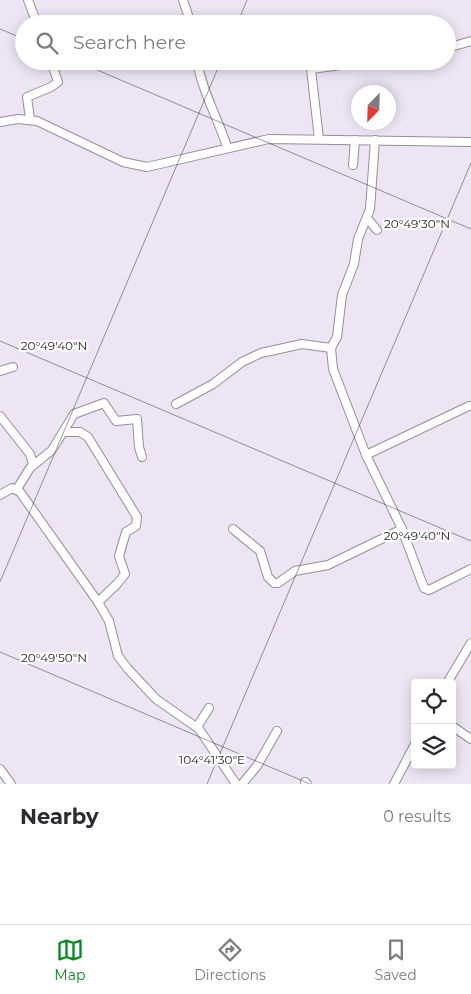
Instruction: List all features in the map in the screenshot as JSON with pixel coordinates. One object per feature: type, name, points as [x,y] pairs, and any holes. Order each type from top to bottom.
[{"type":"street","points":[[28,0],[34,15]]},
{"type":"street","points":[[183,0],[188,15]]},
{"type":"street","points":[[456,45],[471,41]]},
{"type":"street","points":[[30,119],[27,96],[51,87],[58,82],[55,70]]},
{"type":"street","points":[[199,70],[203,87],[219,121],[228,147]]},
{"type":"street","points":[[311,70],[319,139]]},
{"type":"street","points":[[0,122],[30,119],[123,162],[139,166],[162,165],[228,147],[269,139],[471,142]]},
{"type":"street","points":[[354,165],[355,140]]},
{"type":"street","points":[[376,140],[371,205],[368,218],[358,239],[354,264],[342,295],[337,337],[331,348],[334,369],[366,455],[402,529],[414,565],[426,590],[471,569]]},
{"type":"street","points":[[368,218],[377,230]]},
{"type":"street","points":[[176,404],[208,387],[242,362],[261,353],[302,344],[331,348]]},
{"type":"street","points":[[0,371],[13,367]]},
{"type":"street","points":[[17,489],[33,464],[52,450],[77,411],[105,403],[116,422],[137,419],[139,447],[142,457]]},
{"type":"street","points":[[366,455],[470,407]]},
{"type":"street","points":[[0,416],[30,454],[33,464]]},
{"type":"street","points":[[64,432],[80,432],[88,437],[138,517],[136,526],[126,532],[119,556],[125,572],[123,577],[98,602]]},
{"type":"street","points":[[1,493],[12,488],[17,489],[98,602],[111,626],[118,656],[156,700],[197,727],[236,783],[257,766],[277,731]]},
{"type":"street","points":[[233,529],[260,551],[268,577],[274,583],[295,570],[328,566],[402,529]]},
{"type":"street","points":[[449,679],[471,643]]},
{"type":"street","points":[[197,727],[209,708]]},
{"type":"street","points":[[456,729],[471,739]]},
{"type":"street","points":[[394,784],[411,752]]},
{"type":"street","points":[[0,769],[11,784]]}]
